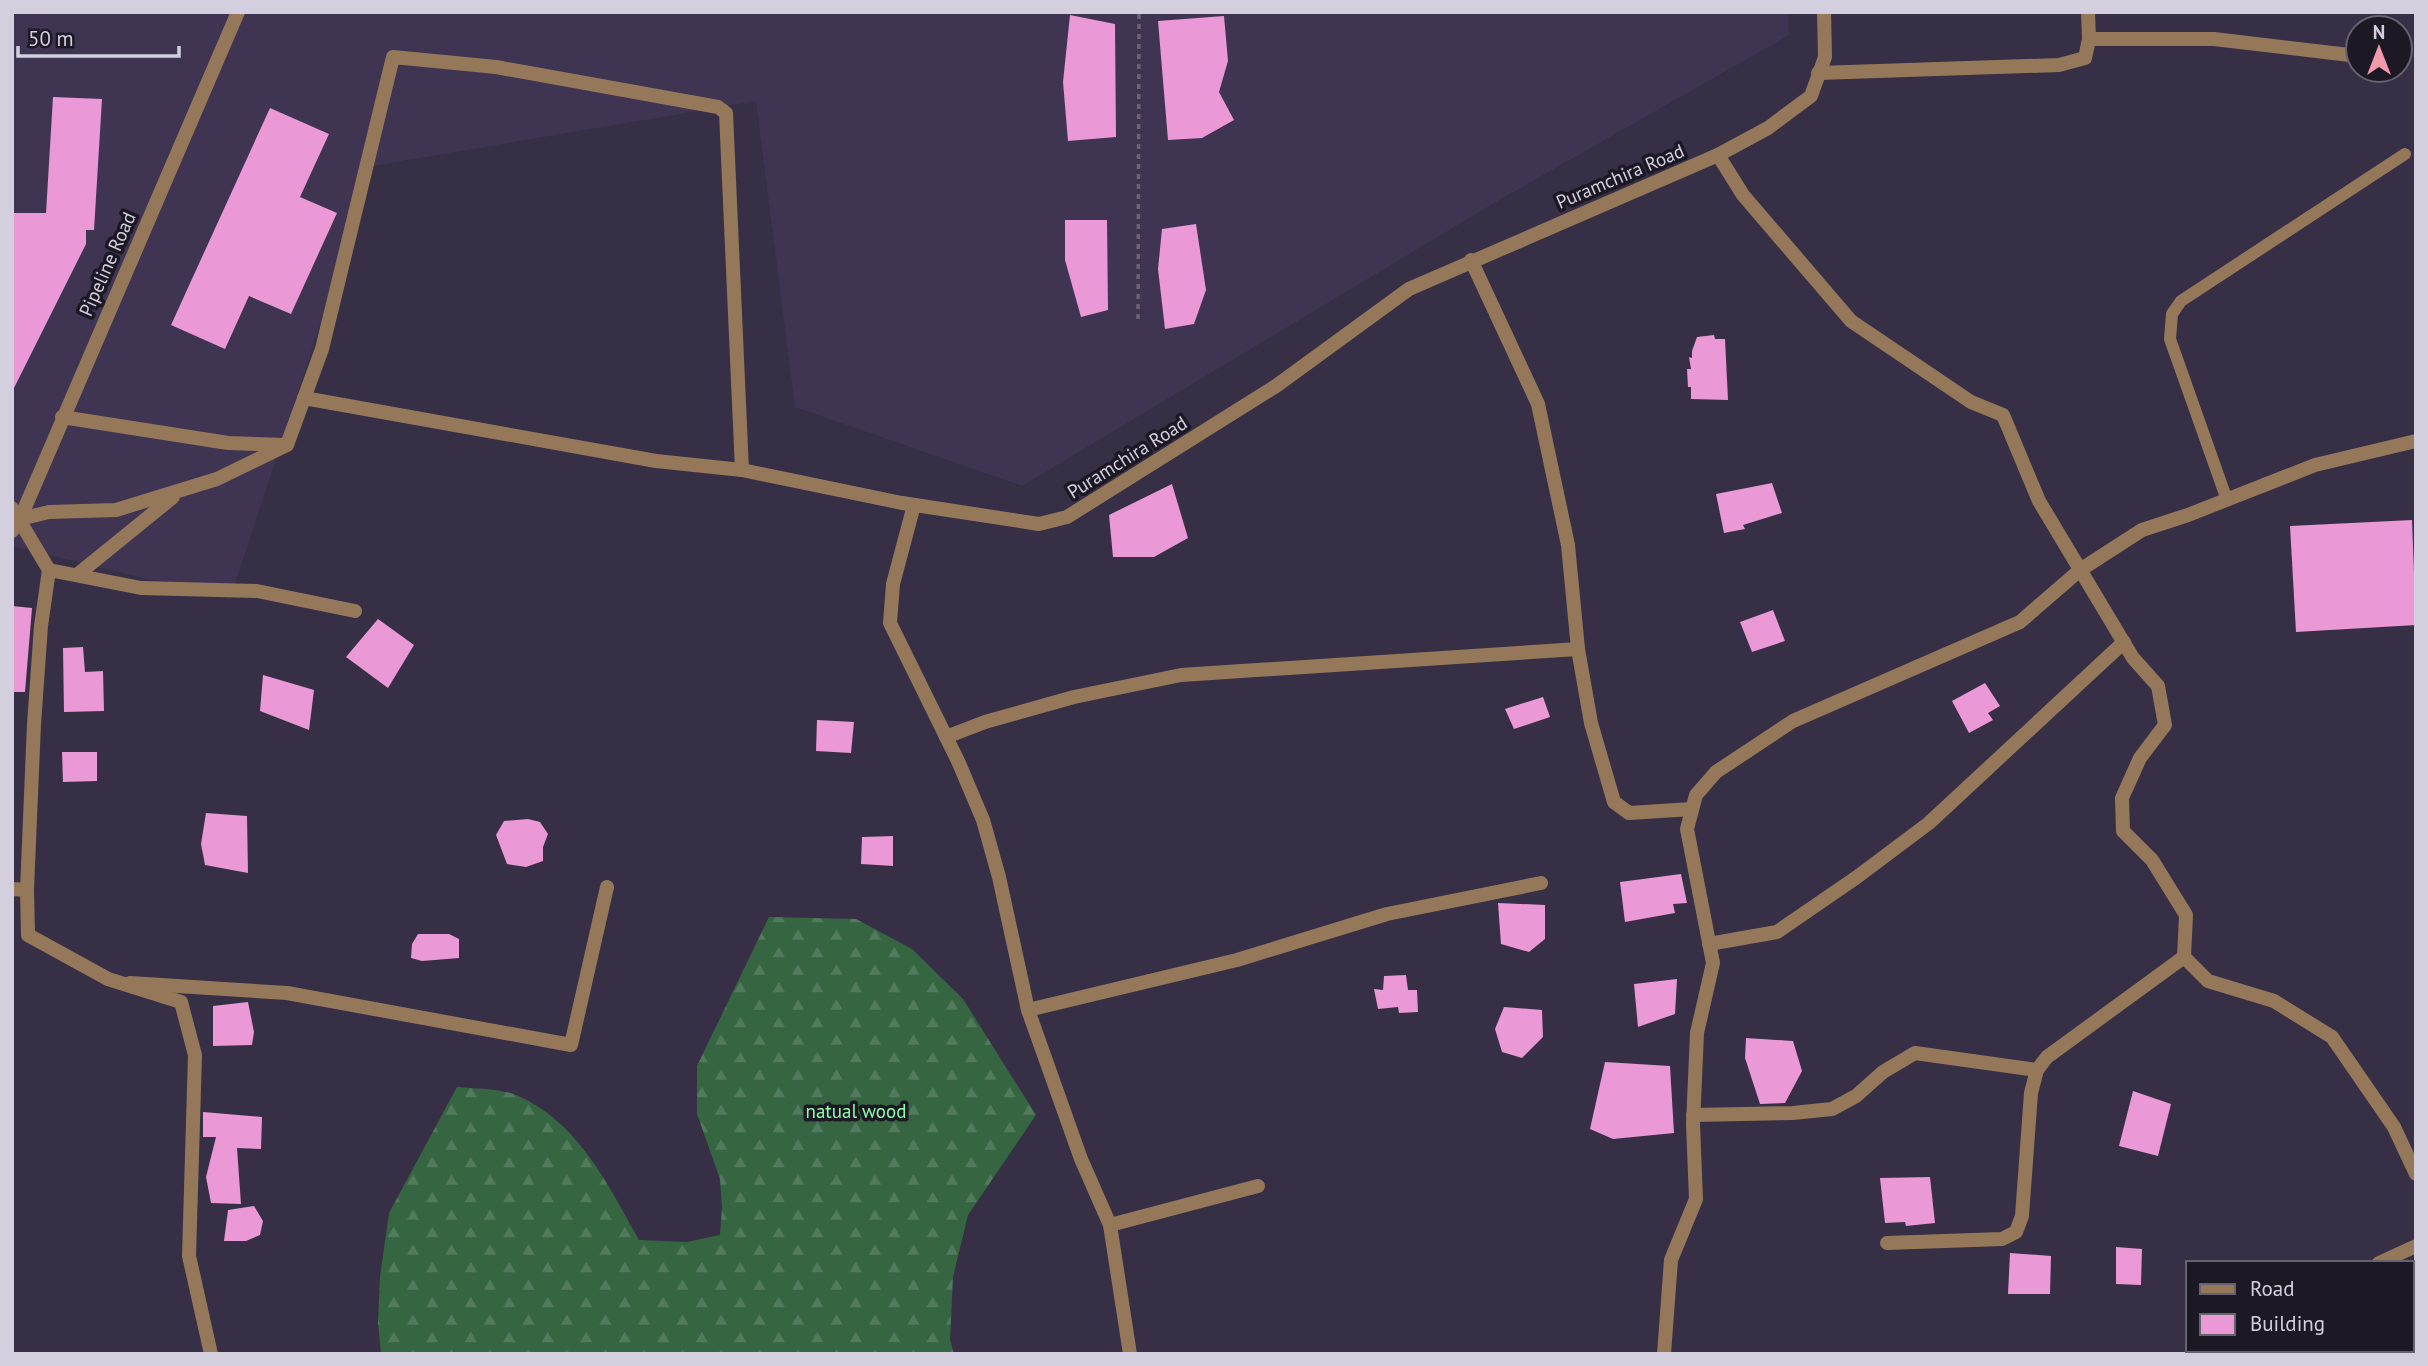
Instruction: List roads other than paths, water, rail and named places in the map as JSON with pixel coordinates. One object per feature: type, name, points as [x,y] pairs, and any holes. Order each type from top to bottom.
[{"type":"street","name":"Pipeline Road","points":[[15,519],[62,417],[237,12]]},
{"type":"street","name":"Puramchira Road","points":[[304,398],[656,461],[742,470],[914,505],[1039,524],[1067,517],[1276,386],[1409,289],[1718,155],[1768,128],[1811,96],[1825,57],[1824,12]]},
{"type":"street","points":[[1818,73],[2059,65],[2085,58],[2090,39],[2088,12]]},
{"type":"street","points":[[2090,39],[2214,39],[2344,54]]},
{"type":"street","points":[[211,1354],[189,1256],[195,1055],[181,1002],[107,979],[28,936],[20,890],[48,570],[15,519],[49,512],[116,510],[217,479],[287,445],[322,349],[393,57],[496,67],[718,107],[726,113],[742,470]]},
{"type":"street","points":[[1718,155],[1742,195],[1851,321],[1971,402],[2003,415],[2039,501],[2133,658],[2158,686],[2165,725],[2140,758],[2122,797],[2123,831],[2152,860],[2186,915],[2184,957],[2208,981],[2274,1001],[2332,1037],[2393,1127],[2416,1174]]},
{"type":"street","points":[[1471,260],[1538,404],[1568,545],[1578,649],[1591,723],[1614,802],[1629,813],[1692,809]]},
{"type":"street","points":[[62,417],[228,443],[287,445]]},
{"type":"street","points":[[1664,1354],[1671,1260],[1696,1199],[1693,1115],[1697,1033],[1713,963],[1687,829],[1696,795],[1716,772],[1793,721],[2020,622],[2080,570],[2142,530],[2315,465],[2416,441]]},
{"type":"street","points":[[77,575],[182,490]]},
{"type":"street","points":[[914,505],[893,584],[890,623],[983,820],[1005,900],[1028,1010],[1081,1159],[1110,1224],[1130,1354]]},
{"type":"street","points":[[48,570],[141,588],[257,591],[355,611]]},
{"type":"street","points":[[1709,944],[1777,932],[1857,877],[1929,822],[2124,642]]},
{"type":"street","points":[[946,737],[985,722],[1074,697],[1181,675],[1578,649]]},
{"type":"street","points":[[1028,1010],[1237,960],[1387,914],[1541,883]]},
{"type":"street","points":[[118,982],[287,992],[571,1045],[607,887]]},
{"type":"street","points":[[1887,1243],[2002,1240],[2016,1232],[2022,1216],[2031,1093],[2037,1070],[2047,1057],[2184,957]]},
{"type":"street","points":[[1693,1115],[1793,1113],[1832,1109],[1856,1096],[1883,1072],[1915,1053],[2037,1070]]},
{"type":"street","points":[[1110,1224],[1258,1186]]},
{"type":"street","points":[[2383,1261],[2416,1246]]},
{"type":"lane","points":[[2227,500],[2170,339],[2172,314],[2181,301],[2405,154]]},
{"type":"park label","name":"natual wood","points":[[856,1111]]}]
